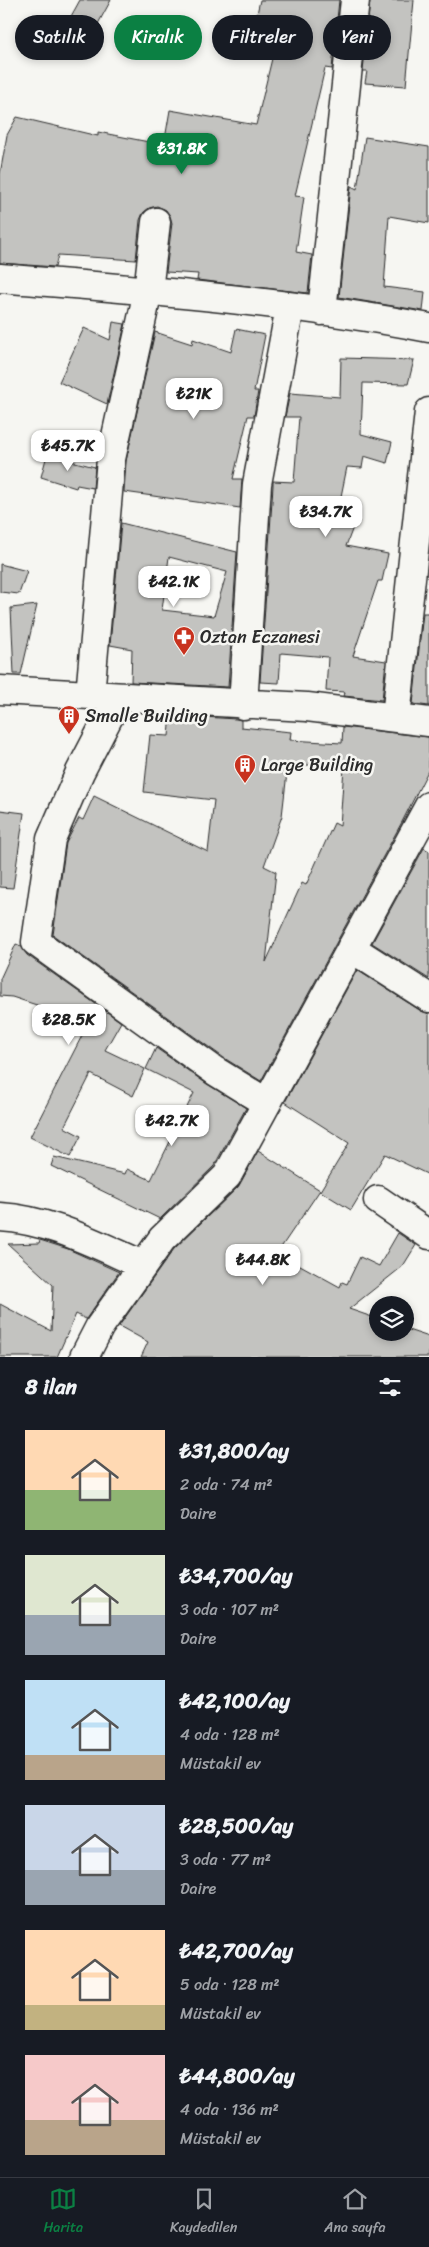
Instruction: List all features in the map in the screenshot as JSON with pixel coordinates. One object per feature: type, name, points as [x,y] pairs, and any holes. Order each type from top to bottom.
[{"type":"street","points":[[322,311],[355,0]]},
{"type":"street","points":[[90,695],[111,458],[148,291],[156,222]]},
{"type":"street","points":[[0,278],[148,291],[290,307],[380,319],[429,328]]},
{"type":"street","points":[[243,705],[257,484],[290,307]]},
{"type":"street","points":[[396,717],[429,412]]},
{"type":"street","points":[[0,690],[306,707],[429,722]]},
{"type":"street","points":[[119,696],[80,772],[51,839],[36,942],[215,1071],[267,1103]]},
{"type":"street","points":[[84,1357],[100,1326],[162,1239],[228,1176],[429,806]]},
{"type":"street","points":[[351,948],[429,998]]},
{"type":"street","points":[[378,1200],[429,1235]]},
{"type":"street","points":[[0,1217],[14,1218],[69,1232],[143,1266]]},
{"type":"building","points":[[80,0],[111,0],[103,15],[72,15]]},
{"type":"building","points":[[260,0],[339,0],[337,15],[323,15],[323,60],[333,60],[332,69],[325,68],[295,196],[304,197],[296,252],[312,255],[308,293],[197,280],[198,274],[166,272],[172,223],[166,210],[157,206],[149,208],[143,213],[140,220],[136,260],[58,255],[55,267],[0,263],[0,174],[7,135],[17,117],[98,136],[98,132],[164,145],[170,110],[256,125],[272,60],[313,60],[313,15],[257,15]]},
{"type":"building","points":[[370,0],[414,0],[406,86],[365,83],[367,71],[363,71],[364,60],[391,60],[391,15],[369,15]]},
{"type":"building","points":[[365,137],[429,147],[429,223],[389,216],[384,287],[425,292],[423,311],[339,297],[351,186],[357,189]]},
{"type":"building","points":[[113,322],[125,324],[107,404],[59,382],[84,328],[110,340]]},
{"type":"building","points":[[236,329],[265,335],[254,391],[258,391],[254,416],[248,416],[233,479],[242,479],[240,508],[124,492],[126,461],[155,332],[192,344],[193,339],[231,352]]},
{"type":"building","points":[[341,358],[414,360],[408,384],[363,383],[361,434],[392,442],[387,463],[364,456],[362,468],[347,467],[337,516],[355,522],[346,546],[388,554],[382,581],[378,581],[353,656],[386,661],[382,700],[344,696],[345,692],[326,691],[328,657],[281,653],[279,683],[260,682],[273,481],[294,482],[299,417],[285,417],[290,393],[340,397]]},
{"type":"building","points":[[47,455],[95,467],[93,488],[77,485],[76,488],[41,477]]},
{"type":"building","points":[[121,523],[237,552],[228,687],[131,682],[132,649],[110,645]],"holes":[[[169,557],[227,572],[214,616],[162,610]]]},
{"type":"building","points":[[0,564],[27,571],[19,594],[0,592]]},
{"type":"building","points":[[37,605],[21,674],[14,674],[11,608]]},
{"type":"building","points":[[423,613],[429,613],[429,706],[413,704]]},
{"type":"building","points":[[171,715],[241,720],[241,727],[291,732],[290,740],[342,743],[343,727],[429,737],[429,769],[261,1081],[224,1058],[53,935],[66,843],[79,818],[83,820],[94,796],[208,852],[214,800],[144,792],[150,735],[169,736]],"holes":[[[288,764],[344,767],[340,826],[334,823],[306,885],[302,883],[266,962],[276,872],[264,866],[282,816]]]},
{"type":"building","points":[[0,810],[24,813],[13,888],[0,887]]},
{"type":"building","points":[[424,848],[429,851],[429,979],[372,943]]},
{"type":"building","points":[[16,944],[21,946],[27,955],[121,1022],[105,1050],[145,1069],[133,1096],[91,1074],[64,1127],[81,1136],[70,1157],[30,1137],[89,1022],[12,997],[0,996],[0,979]]},
{"type":"building","points":[[357,970],[421,1011],[429,1014],[429,1175],[385,1154],[351,1210],[320,1191],[349,1143],[285,1102]]},
{"type":"building","points":[[156,1048],[207,1084],[246,1108],[214,1166],[160,1219],[51,1166],[54,1157],[125,1174],[127,1169],[151,1180],[194,1093],[146,1069]]},
{"type":"building","points":[[258,1151],[320,1190],[280,1249],[294,1255],[291,1260],[340,1287],[342,1282],[347,1284],[360,1257],[379,1266],[398,1233],[416,1245],[403,1266],[349,1309],[369,1316],[369,1341],[414,1341],[414,1332],[429,1337],[429,1357],[141,1357],[148,1342],[119,1326],[174,1249],[238,1187]]},
{"type":"building","points":[[40,1240],[68,1249],[119,1272],[86,1319],[76,1314],[57,1357],[0,1357],[0,1304],[51,1331],[53,1285],[8,1244],[39,1243]]},
{"type":"place","name":"Oztan Eczanesi","points":[[184,656]]},
{"type":"place","name":"Smalle Building","points":[[69,735]]},
{"type":"place","name":"Large Building","points":[[245,784]]}]
